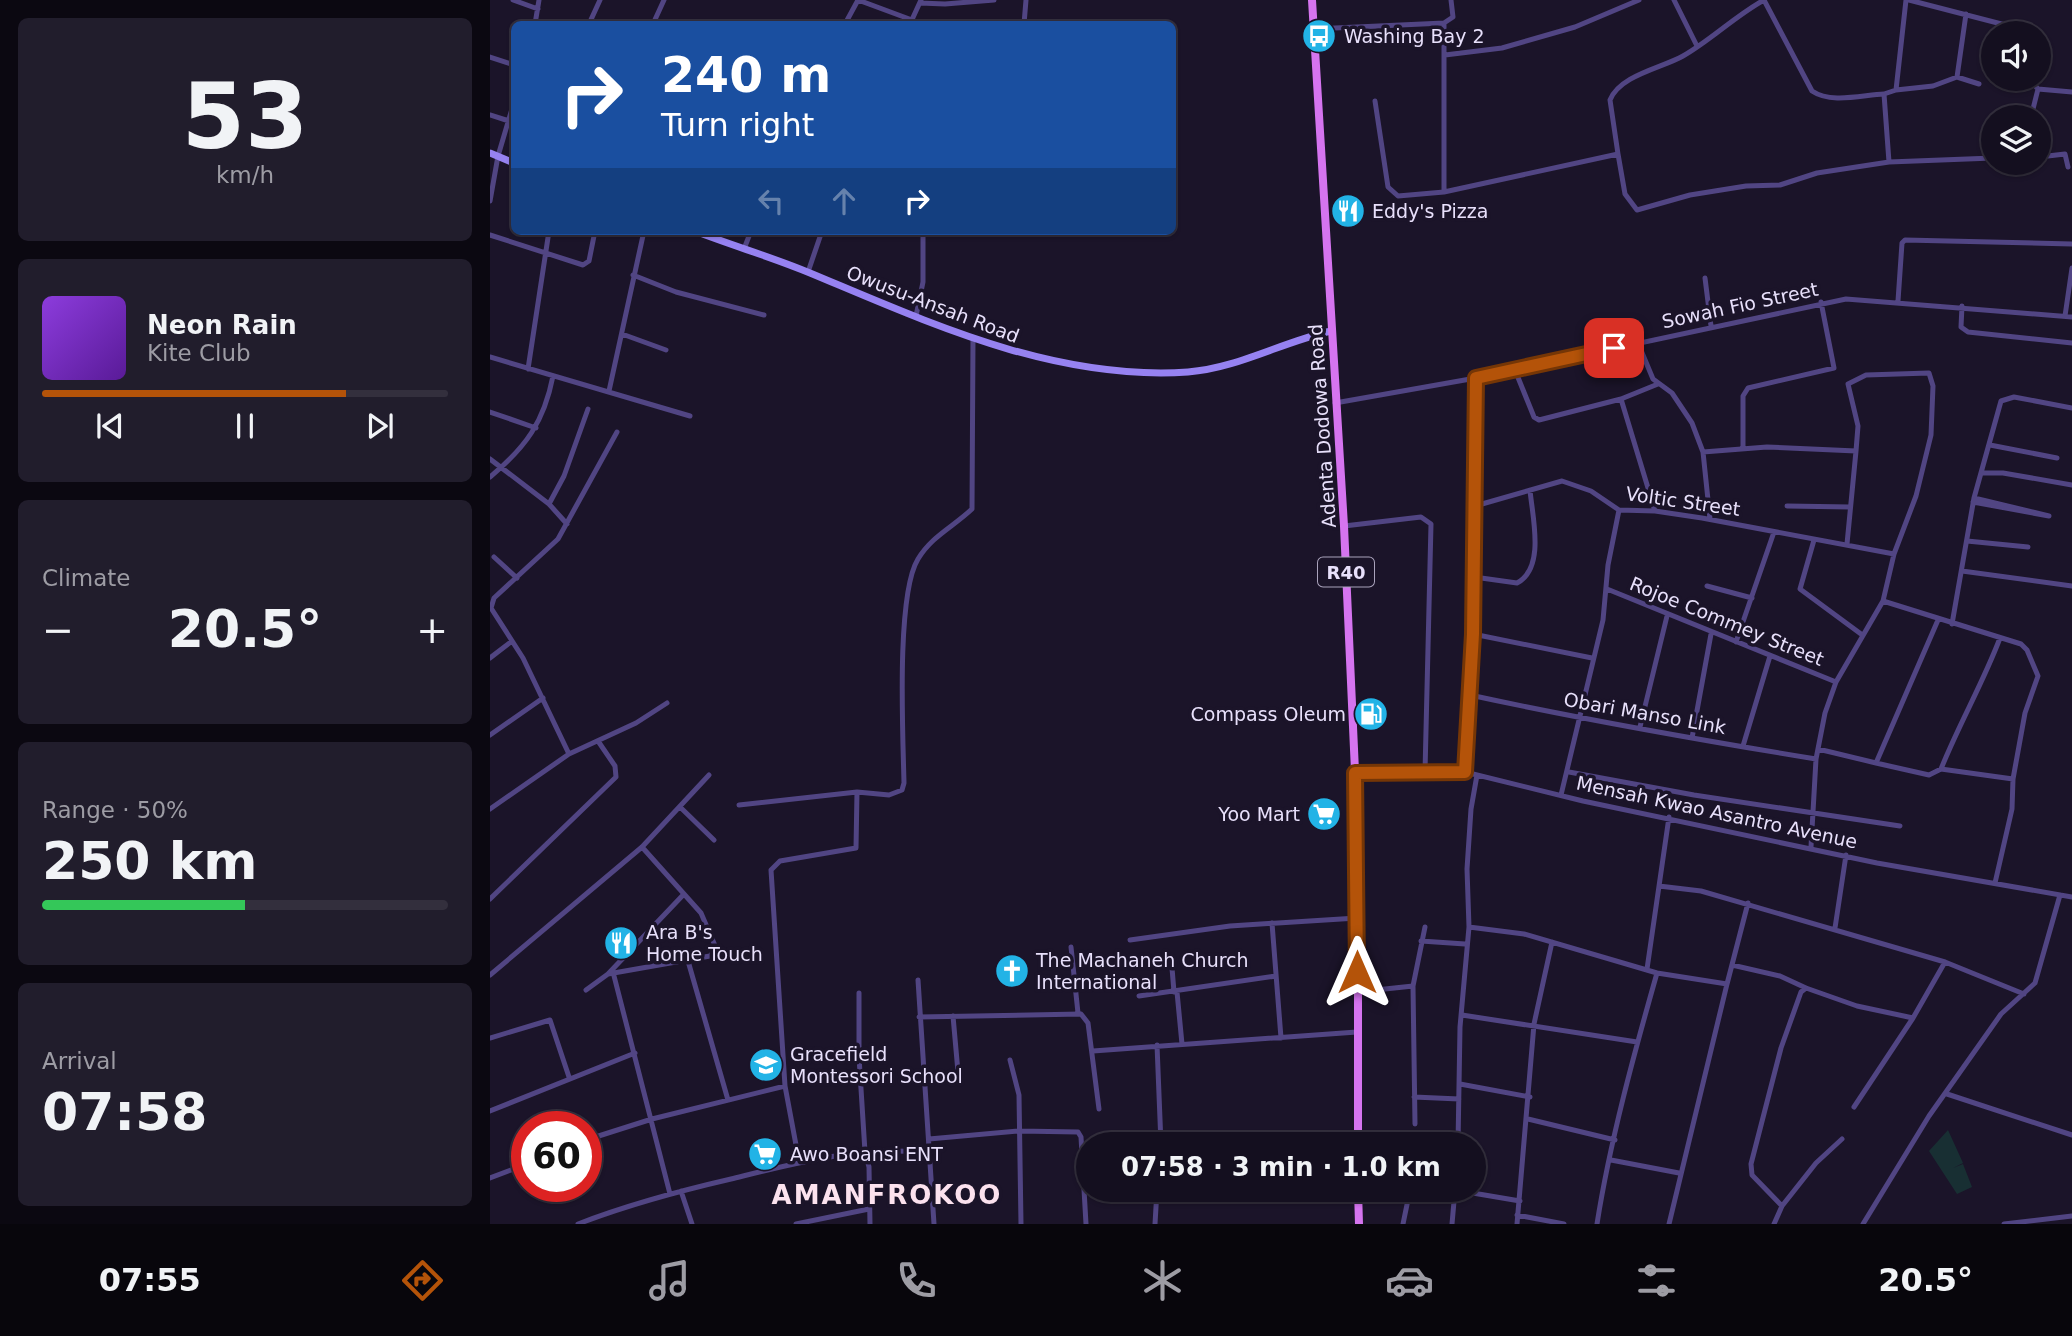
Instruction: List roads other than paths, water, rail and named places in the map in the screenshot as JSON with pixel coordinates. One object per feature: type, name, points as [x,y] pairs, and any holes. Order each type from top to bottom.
[{"type":"main road","name":"Adenta Dodowa Road","points":[[1311,0],[1344,526],[1355,773],[1358,1132]]},
{"type":"main road","points":[[1358,1202],[1359,1224]]},
{"type":"street","points":[[513,0],[538,9]]},
{"type":"street","points":[[536,21],[539,0]]},
{"type":"street","points":[[590,21],[600,0]]},
{"type":"street","points":[[654,21],[664,0]]},
{"type":"street","points":[[847,21],[858,0],[909,21]]},
{"type":"street","points":[[911,21],[921,1],[945,4],[994,0]]},
{"type":"street","points":[[1024,21],[1026,0]]},
{"type":"street","points":[[1313,29],[1444,23],[1453,17],[1451,0]]},
{"type":"street","points":[[1674,0],[1697,46]]},
{"type":"street","points":[[1979,84],[1956,77],[1933,86],[1838,98],[1812,91],[1764,0],[1683,57],[1654,68],[1614,92],[1610,100],[1625,194],[1637,210],[1690,195],[1746,186],[1780,185],[1818,173],[1889,162],[1981,158]]},
{"type":"street","points":[[1896,90],[1908,0],[1992,21]]},
{"type":"street","points":[[1445,55],[1473,54],[1575,27],[1635,1]]},
{"type":"street","points":[[1956,77],[1966,14]]},
{"type":"street","points":[[1444,23],[1444,192]]},
{"type":"street","points":[[490,57],[511,64]]},
{"type":"street","points":[[2051,90],[2072,92]]},
{"type":"street","points":[[1884,94],[1889,162]]},
{"type":"street","points":[[1376,101],[1380,142],[1391,193],[1398,196],[1444,192],[1618,154]]},
{"type":"street","points":[[490,201],[494,154],[511,113]]},
{"type":"street","points":[[490,115],[509,121]]},
{"type":"street","points":[[494,154],[511,162]]},
{"type":"street","points":[[2051,156],[2065,154],[2068,167]]},
{"type":"street","points":[[490,235],[585,265],[594,235]]},
{"type":"street","points":[[528,369],[548,235]]},
{"type":"street","points":[[609,391],[643,235]]},
{"type":"street","name":"Owusu-Ansah Road","points":[[706,235],[808,272],[973,340],[1054,360],[1160,373],[1221,367],[1331,331]]},
{"type":"street","points":[[744,249],[749,235]]},
{"type":"street","points":[[808,272],[821,235]]},
{"type":"street","points":[[916,316],[923,282],[923,235]]},
{"type":"street","points":[[1898,301],[1902,243],[1905,240],[2072,244]]},
{"type":"street","points":[[2068,317],[2072,268]]},
{"type":"street","points":[[633,275],[676,292],[764,315]]},
{"type":"street","points":[[1705,278],[1711,326]]},
{"type":"street","name":"Sowah Fio Street","points":[[1335,403],[1516,370],[1821,302],[1858,299],[1898,301],[2068,317]]},
{"type":"street","points":[[1743,447],[1742,396],[1748,388],[1834,368],[1821,302]]},
{"type":"street","points":[[1962,306],[1961,327],[1968,332],[2072,343]]},
{"type":"street","points":[[622,334],[666,350]]},
{"type":"street","points":[[739,805],[857,792],[889,795],[902,790],[903,642],[911,579],[916,563],[933,539],[972,509],[973,340]]},
{"type":"street","points":[[1638,343],[1658,384],[1679,401],[1695,427],[1703,452],[1710,519]]},
{"type":"street","points":[[490,357],[690,416]]},
{"type":"street","points":[[1516,370],[1534,417],[1539,420],[1621,399],[1658,384]]},
{"type":"street","points":[[1811,847],[1816,759],[1825,713],[1836,682],[1882,601],[1894,554],[1916,496],[1931,435],[1933,386],[1929,373],[1866,375],[1848,384],[1858,426],[1847,544]]},
{"type":"street","points":[[490,477],[536,428],[548,402],[553,376]]},
{"type":"street","points":[[1465,772],[1473,634],[1476,378]]},
{"type":"street","points":[[1952,624],[1973,500],[1999,404],[2006,397],[2072,408]]},
{"type":"street","points":[[1621,399],[1655,511]]},
{"type":"street","points":[[548,504],[564,476],[588,409]]},
{"type":"street","points":[[490,412],[536,428]]},
{"type":"street","points":[[569,754],[543,698],[491,608],[494,598],[558,539],[617,432]]},
{"type":"street","points":[[1990,445],[2057,458]]},
{"type":"street","points":[[1703,452],[1743,447],[1856,451]]},
{"type":"street","points":[[490,459],[548,504],[567,524]]},
{"type":"street","points":[[1981,473],[2003,473],[2072,485]]},
{"type":"street","name":"Voltic Street","points":[[1475,506],[1562,481],[1573,482],[1619,510],[1655,511],[1710,519],[1894,554]]},
{"type":"street","points":[[1474,578],[1517,583],[1527,575],[1534,546],[1530,490]]},
{"type":"street","points":[[1973,500],[2020,510]]},
{"type":"street","points":[[1787,506],[1850,507]]},
{"type":"street","points":[[1561,795],[1569,772],[1577,718],[1603,620],[1608,565],[1619,510]]},
{"type":"street","points":[[1344,526],[1421,517],[1430,524],[1425,772]]},
{"type":"street","points":[[1736,642],[1773,532]]},
{"type":"street","points":[[1814,540],[1800,589],[1861,634]]},
{"type":"street","points":[[1968,541],[2028,547]]},
{"type":"street","points":[[494,557],[517,578]]},
{"type":"street","points":[[1962,571],[2072,586]]},
{"type":"street","points":[[1707,586],[1752,598]]},
{"type":"street","name":"Rojoe Commey Street","points":[[1607,589],[1711,634],[1836,682]]},
{"type":"street","points":[[1882,601],[2021,644],[2027,650],[2038,676],[2025,713],[2013,779],[2012,809],[1995,883]]},
{"type":"street","points":[[1640,727],[1667,616]]},
{"type":"street","points":[[1876,763],[1938,620]]},
{"type":"street","points":[[1473,634],[1592,657]]},
{"type":"street","points":[[1692,738],[1711,634]]},
{"type":"street","points":[[1941,769],[1957,729],[1988,670],[2000,638]]},
{"type":"street","points":[[490,658],[512,641]]},
{"type":"street","points":[[1743,746],[1770,656]]},
{"type":"street","name":"Obari Manso Link","points":[[1470,695],[1577,718],[1816,759]]},
{"type":"street","points":[[490,735],[543,698]]},
{"type":"street","points":[[490,809],[569,754],[667,703]]},
{"type":"street","points":[[490,899],[616,777],[615,766],[598,741]]},
{"type":"street","points":[[1818,749],[1930,775],[1941,769],[2013,779]]},
{"type":"street","name":"Mensah Kwao Asantro Avenue","points":[[1355,773],[1465,772],[1846,855],[2072,897]]},
{"type":"street","points":[[1569,772],[1899,826]]},
{"type":"street","points":[[490,975],[642,847],[709,775]]},
{"type":"street","points":[[1458,1132],[1465,944],[1469,927],[1467,869],[1471,808],[1477,775]]},
{"type":"street","points":[[799,1161],[785,1086],[771,870],[780,861],[856,848],[857,792]]},
{"type":"street","points":[[680,807],[714,840]]},
{"type":"street","points":[[1647,969],[1669,817]]},
{"type":"street","points":[[610,973],[710,956],[716,948],[701,913],[642,847]]},
{"type":"street","points":[[1835,928],[1846,855]]},
{"type":"street","points":[[1659,886],[1693,889],[1835,928],[1945,962],[2024,994]]},
{"type":"street","points":[[586,990],[610,973],[684,894]]},
{"type":"street","points":[[1863,1224],[1929,1116],[2001,1014],[2035,983],[2060,895]]},
{"type":"street","points":[[1669,1224],[1679,1173],[1691,1139],[1748,903]]},
{"type":"street","points":[[1130,940],[1230,926],[1357,918]]},
{"type":"street","points":[[1272,923],[1281,1038]]},
{"type":"street","points":[[1415,1124],[1413,986],[1425,927]]},
{"type":"street","points":[[1469,927],[1524,934],[1657,973],[1727,984]]},
{"type":"street","points":[[1421,941],[1465,944]]},
{"type":"street","points":[[1517,1224],[1530,1097],[1534,1024],[1552,942]]},
{"type":"street","points":[[1071,947],[1078,1013],[1088,1023],[1100,1109]]},
{"type":"street","points":[[688,961],[728,1100]]},
{"type":"street","points":[[1854,1107],[1913,1018],[1945,962]]},
{"type":"street","points":[[1732,965],[1780,976],[1857,1006],[1913,1018]]},
{"type":"street","points":[[1172,968],[1182,1044]]},
{"type":"street","points":[[610,973],[635,1053],[670,1194]]},
{"type":"street","points":[[1597,1224],[1637,1042],[1657,973]]},
{"type":"street","points":[[1139,996],[1276,976]]},
{"type":"street","points":[[918,980],[934,1224]]},
{"type":"street","points":[[1357,992],[1413,986]]},
{"type":"street","points":[[1782,1206],[1752,1175],[1751,1164],[1781,1048],[1801,992],[1806,988]]},
{"type":"street","points":[[859,993],[864,1152],[869,1167],[870,1224]]},
{"type":"street","points":[[919,1017],[1078,1013]]},
{"type":"street","points":[[1462,1015],[1637,1042]]},
{"type":"street","points":[[953,1016],[958,1072]]},
{"type":"street","points":[[490,1038],[550,1020],[569,1077]]},
{"type":"street","points":[[1093,1051],[1357,1032]]},
{"type":"street","points":[[1157,1045],[1161,1132]]},
{"type":"street","points":[[490,1111],[569,1077],[635,1053]]},
{"type":"street","points":[[1010,1060],[1018,1095],[1021,1224]]},
{"type":"street","points":[[1460,1084],[1530,1097]]},
{"type":"street","points":[[602,1135],[652,1119],[785,1086]]},
{"type":"street","points":[[1947,1094],[2072,1135]]},
{"type":"street","points":[[1414,1097],[1459,1099]]},
{"type":"street","points":[[1528,1119],[1615,1140]]},
{"type":"street","points":[[929,1139],[1019,1131],[1078,1132],[1081,1137],[1086,1224]]},
{"type":"street","points":[[1774,1224],[1782,1206],[1816,1163],[1842,1139]]},
{"type":"street","points":[[578,1224],[670,1194],[799,1161],[864,1152],[930,1153]]},
{"type":"street","points":[[1611,1160],[1679,1173]]},
{"type":"street","points":[[490,1178],[511,1170]]},
{"type":"street","points":[[681,1191],[692,1224]]},
{"type":"street","points":[[1486,1195],[1520,1201]]},
{"type":"street","points":[[1154,1224],[1156,1202]]},
{"type":"street","points":[[1403,1224],[1408,1202]]},
{"type":"street","points":[[1452,1224],[1454,1202]]},
{"type":"street","points":[[796,1224],[869,1209]]},
{"type":"street","points":[[1517,1214],[1564,1224]]},
{"type":"street","points":[[2004,1224],[2072,1216]]},
{"type":"place","name":"Washing Bay 2","points":[[1319,36]]},
{"type":"place","name":"Eddy's Pizza","points":[[1348,211]]},
{"type":"place","name":"Compass Oleum","points":[[1371,714]]},
{"type":"place","name":"Yoo Mart","points":[[1324,814]]},
{"type":"place","name":"Ara B's Home Touch","points":[[621,943]]},
{"type":"place","name":"The Machaneh Church International","points":[[1012,971]]},
{"type":"place","name":"Gracefield Montessori School","points":[[766,1065]]},
{"type":"place","name":"Awo Boansi ENT","points":[[765,1154]]},
{"type":"district","name":"AMANFROKOO","points":[[887,1195]]}]
